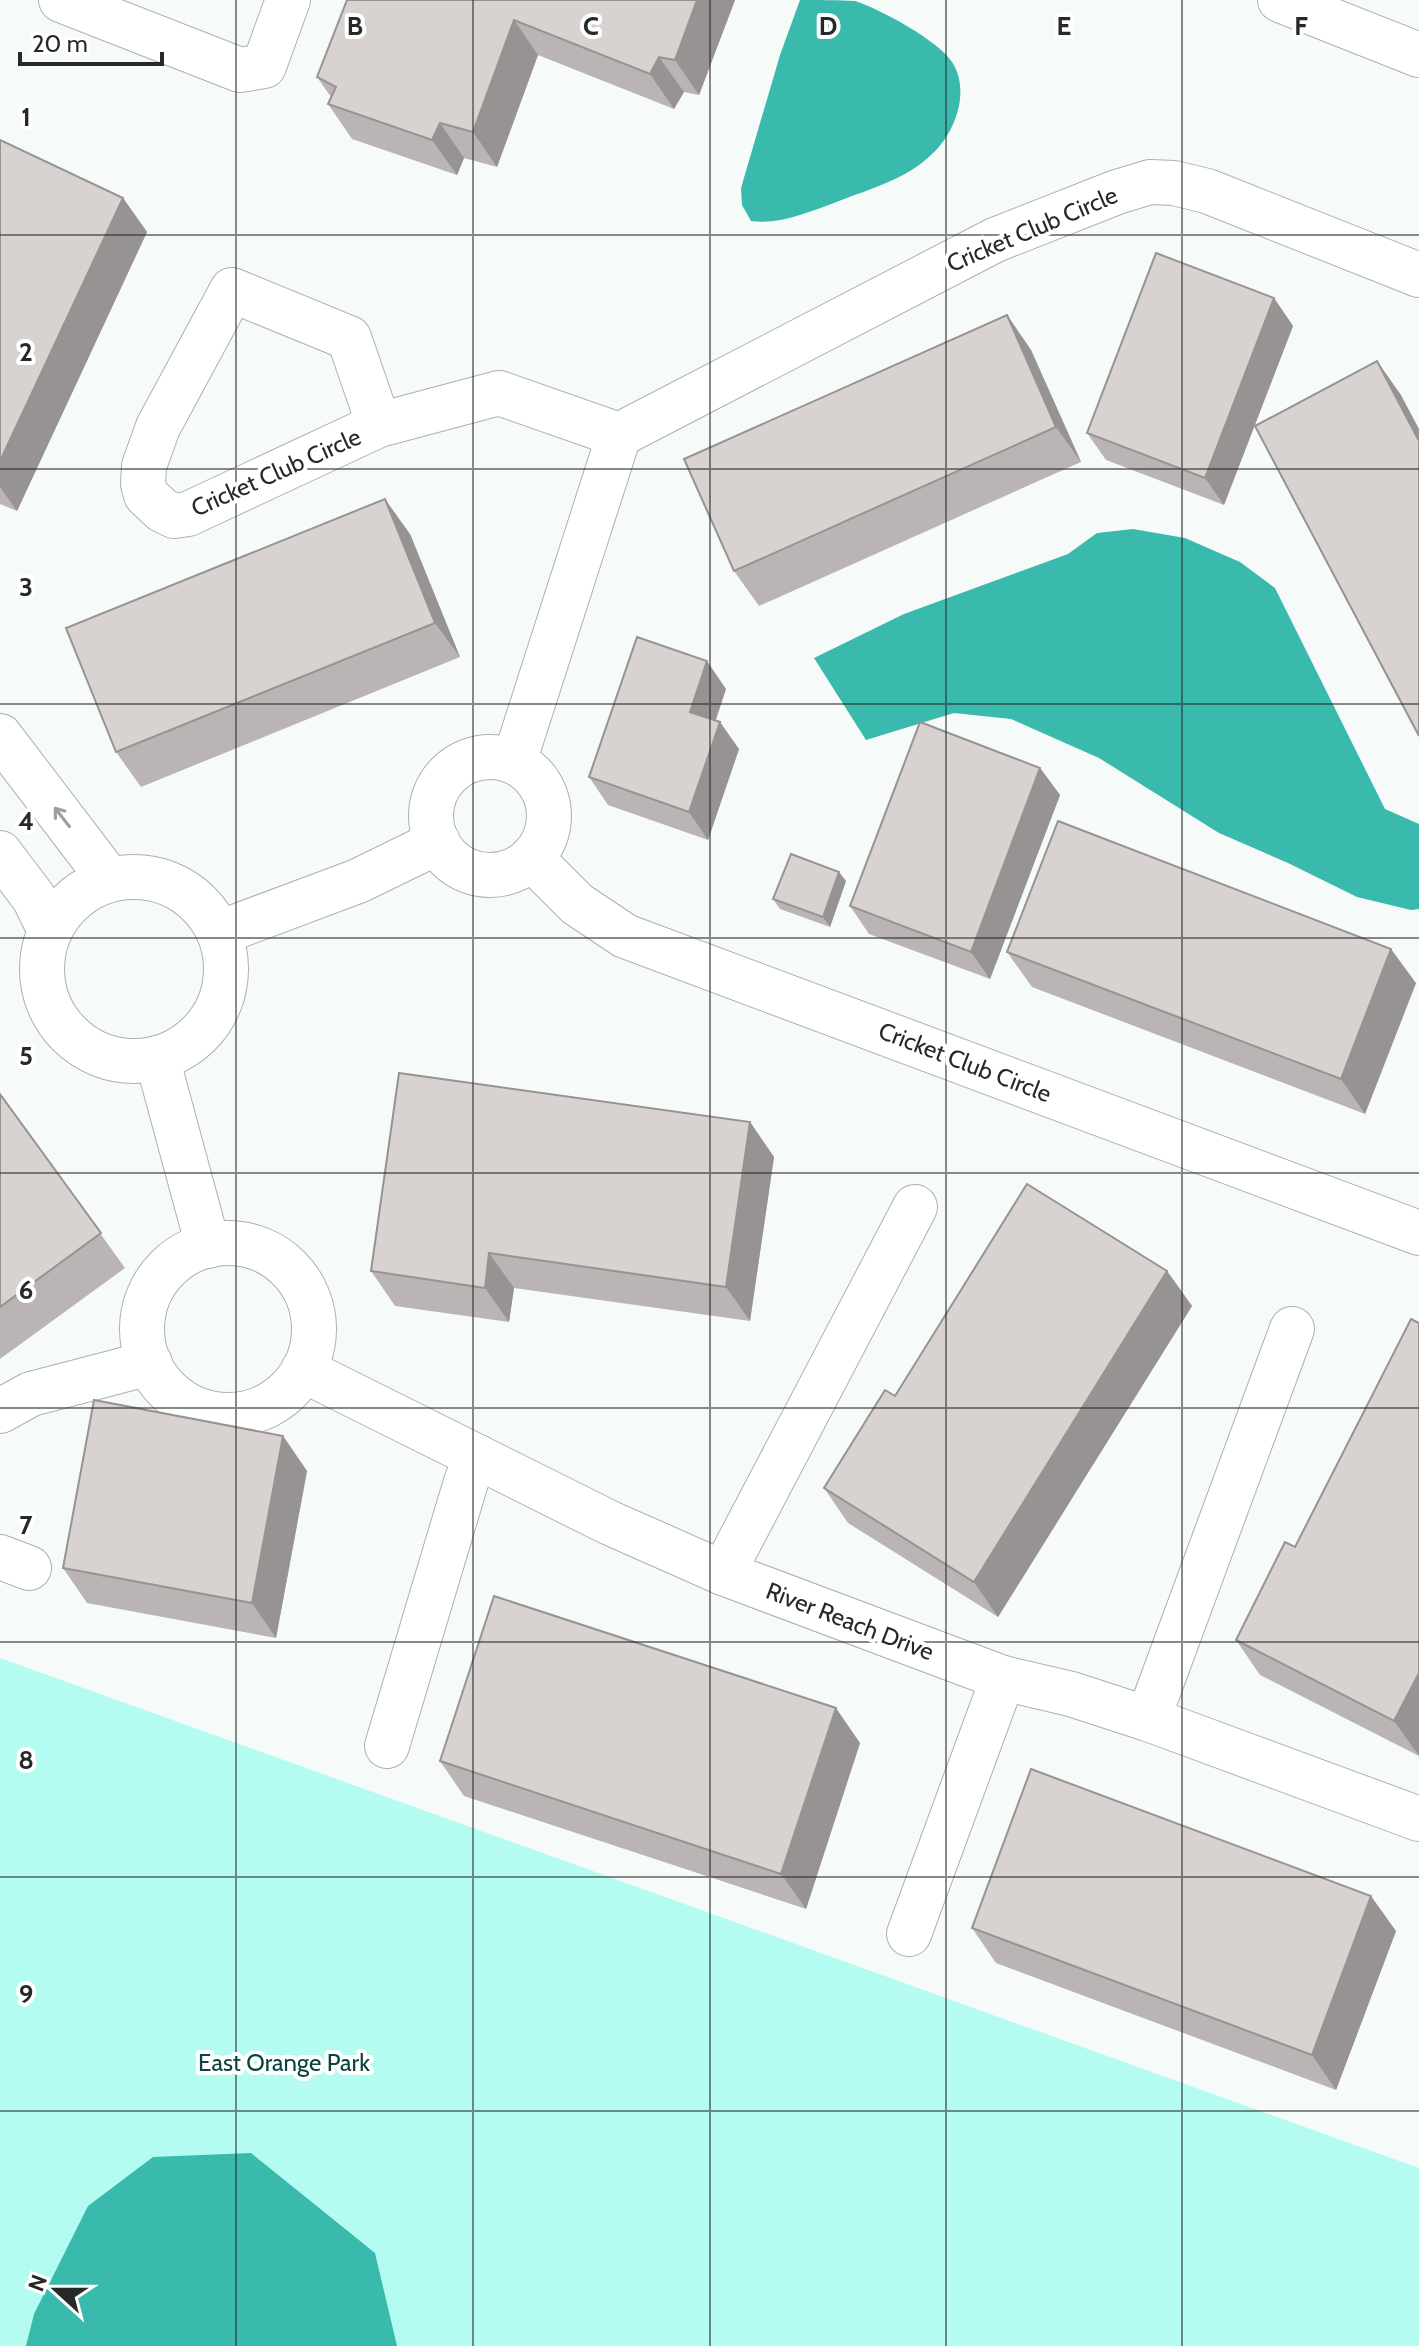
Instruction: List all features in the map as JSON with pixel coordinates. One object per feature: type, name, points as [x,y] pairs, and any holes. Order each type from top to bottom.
[{"type":"street","points":[[61,0],[240,70],[264,66],[288,0]]},
{"type":"street","points":[[1280,0],[1419,55]]},
{"type":"street","name":"Cricket Club Circle","points":[[379,425],[349,338],[232,290],[158,427],[144,466],[146,495],[174,516],[188,514],[379,425],[499,393],[619,435],[995,240],[1150,182],[1174,183],[1207,191],[1419,275]]},
{"type":"street","points":[[514,762],[619,435]]},
{"type":"street","points":[[0,736],[109,879]]},
{"type":"street","points":[[495,757],[514,762],[534,777],[547,799],[549,811],[545,837],[531,858],[512,871],[480,874],[460,866],[451,860],[438,842],[432,824],[433,805],[439,787],[451,772],[476,759],[495,757]]},
{"type":"street","points":[[219,933],[358,881],[438,842]]},
{"type":"street","points":[[0,853],[34,898],[50,931]]},
{"type":"street","name":"Cricket Club Circle","points":[[531,858],[577,904],[625,936],[1419,1233]]},
{"type":"street","points":[[128,876],[165,882],[197,901],[219,933],[226,964],[217,1010],[198,1035],[185,1046],[157,1058],[132,1062],[108,1059],[86,1048],[66,1033],[52,1014],[44,991],[43,954],[57,916],[94,885],[109,879],[128,876]]},
{"type":"street","points":[[157,1058],[208,1246]]},
{"type":"street","points":[[723,1573],[915,1207]]},
{"type":"street","points":[[232,1243],[249,1245],[280,1260],[293,1272],[310,1302],[314,1337],[303,1370],[281,1397],[255,1410],[213,1414],[187,1404],[164,1387],[150,1363],[143,1321],[150,1294],[157,1281],[181,1256],[208,1246],[232,1243]]},
{"type":"street","points":[[1148,1719],[1292,1329]]},
{"type":"street","points":[[0,1411],[31,1394],[150,1363]]},
{"type":"street","name":"River Reach Drive","points":[[303,1370],[610,1523],[723,1573],[1003,1678],[1071,1694],[1148,1719],[1419,1819]]},
{"type":"street","points":[[387,1746],[476,1456]]},
{"type":"street","points":[[909,1934],[1003,1678]]},
{"type":"green space","name":"East Orange Park","points":[[0,1658],[1419,2168],[1419,2346],[0,2346]]},
{"type":"shaded area","points":[[800,0],[855,1],[893,18],[935,45],[958,73],[958,112],[940,146],[899,177],[796,216],[773,221],[751,221],[742,205],[741,188],[780,55]]},
{"type":"shaded area","points":[[1133,529],[1185,538],[1240,562],[1275,588],[1385,809],[1419,824],[1419,909],[1411,910],[1357,897],[1219,833],[1099,758],[1011,719],[954,713],[866,740],[814,658],[904,614],[1068,554],[1097,533]]},
{"type":"shaded area","points":[[251,2153],[375,2253],[397,2346],[26,2346],[34,2314],[88,2206],[153,2157]]},
{"type":"building","points":[[347,0],[697,0],[675,60],[659,57],[650,74],[514,20],[473,132],[440,123],[432,140],[328,104],[336,87],[317,77]]},
{"type":"building","points":[[0,140],[123,198],[0,461]]},
{"type":"building","points":[[1156,253],[1274,298],[1205,478],[1087,433]]},
{"type":"building","points":[[1007,315],[1056,427],[734,571],[684,459]]},
{"type":"building","points":[[1377,361],[1419,441],[1419,736],[1255,426]]},
{"type":"building","points":[[385,499],[435,623],[116,752],[66,628]]},
{"type":"building","points":[[637,637],[707,661],[690,712],[720,722],[689,812],[589,777]]},
{"type":"building","points":[[920,722],[1040,768],[971,952],[850,906]]},
{"type":"building","points":[[1058,821],[1391,949],[1341,1079],[1007,952]]},
{"type":"building","points":[[791,854],[839,872],[823,917],[773,899]]},
{"type":"building","points":[[399,1073],[750,1122],[726,1287],[489,1253],[485,1288],[371,1271]]},
{"type":"building","points":[[0,1094],[101,1233],[0,1307]]},
{"type":"building","points":[[1027,1184],[1167,1271],[974,1582],[824,1488],[885,1390],[895,1396]]},
{"type":"building","points":[[1411,1319],[1419,1323],[1419,1673],[1394,1721],[1236,1640],[1285,1542],[1295,1547]]},
{"type":"building","points":[[94,1400],[283,1436],[252,1603],[63,1568]]},
{"type":"building","points":[[494,1596],[836,1708],[781,1874],[440,1761]]},
{"type":"building","points":[[1031,1769],[1371,1896],[1312,2055],[972,1928]]}]
